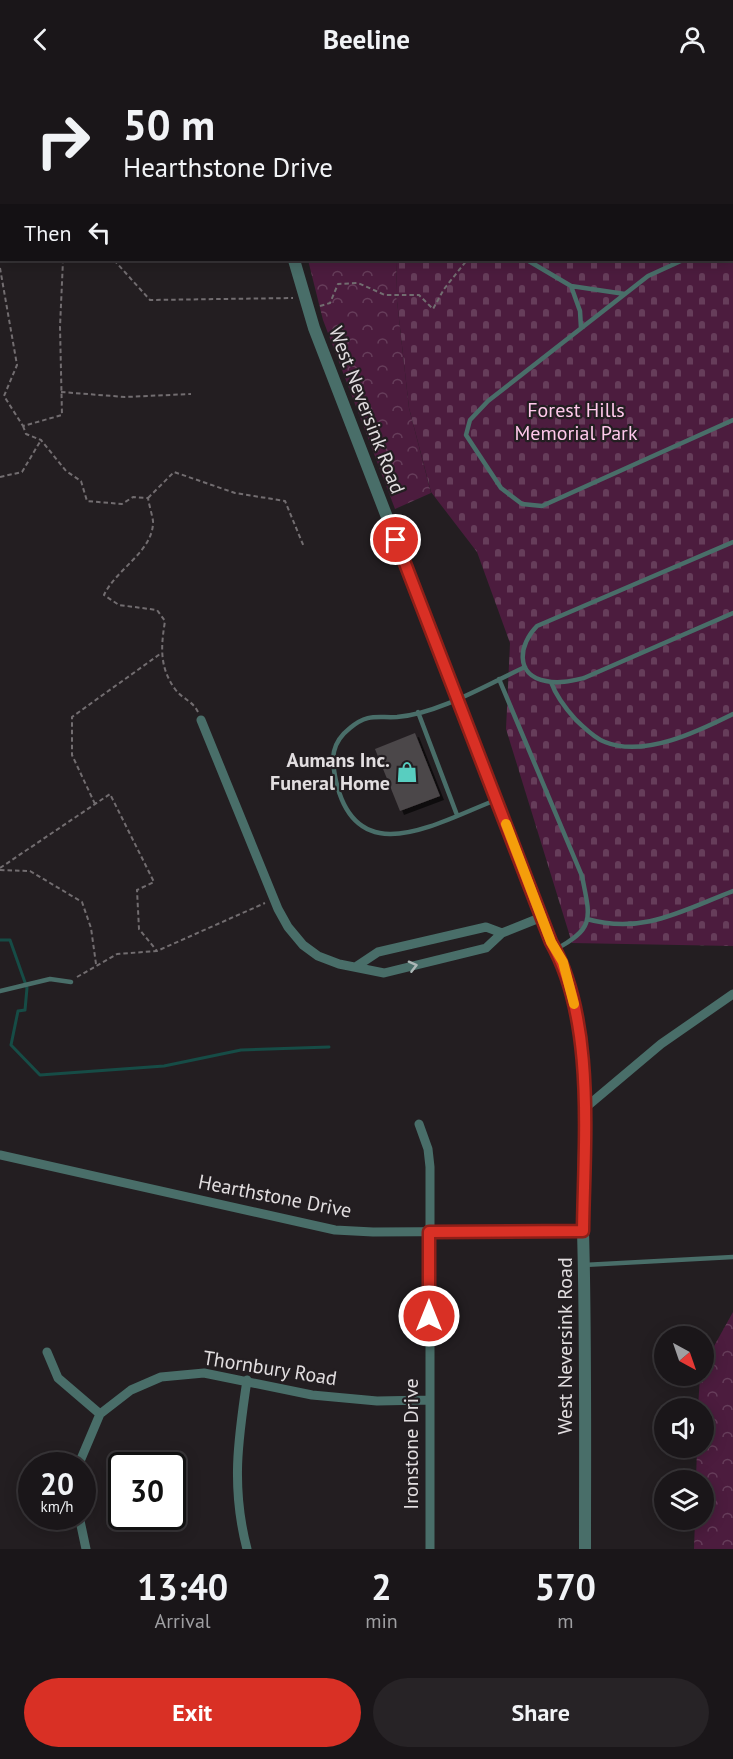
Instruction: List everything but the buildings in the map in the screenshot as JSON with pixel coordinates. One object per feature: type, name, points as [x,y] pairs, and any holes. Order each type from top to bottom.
[{"type":"street","name":"West Neversink Road","points":[[294,261],[306,303],[496,800],[555,949],[563,962],[576,1009],[585,1108],[583,1231],[585,1549]]},
{"type":"street","points":[[201,720],[288,927],[303,945],[318,956],[339,964],[384,973],[486,948],[502,933],[542,917]]},
{"type":"street","points":[[357,966],[378,952],[486,927],[502,933]]},
{"type":"street","points":[[585,1108],[661,1044],[733,994]]},
{"type":"street","name":"Ironstone Drive","points":[[419,1124],[428,1149],[430,1167],[430,1549]]},
{"type":"street","name":"Hearthstone Drive","points":[[0,1155],[335,1230],[583,1231]]},
{"type":"street","points":[[47,1352],[58,1378],[100,1414]]},
{"type":"street","name":"Thornbury Road","points":[[84,1452],[100,1414],[131,1390],[161,1377],[204,1372],[312,1395],[377,1401],[429,1400]]},
{"type":"street","points":[[247,1380],[236,1451],[236,1478],[241,1525],[247,1549]]},
{"type":"street","points":[[82,1530],[86,1549]]},
{"type":"lane","points":[[529,261],[571,286],[625,294]]},
{"type":"lane","points":[[681,261],[648,276],[488,401],[470,420],[466,435],[501,488],[522,504],[542,506],[733,420]]},
{"type":"lane","points":[[571,286],[580,311],[581,328]]},
{"type":"lane","points":[[733,542],[537,626],[525,637],[522,652],[525,667],[534,678],[551,682],[562,683],[584,678],[733,613]]},
{"type":"lane","points":[[496,800],[400,836],[380,835],[362,827],[343,804],[332,761],[333,750],[341,736],[366,718],[380,715],[397,717],[418,712],[457,698],[525,667]]},
{"type":"lane","points":[[499,679],[582,876],[588,908],[586,927],[578,937],[555,949]]},
{"type":"lane","points":[[551,682],[570,713],[588,732],[606,743],[626,746],[663,743],[690,735],[733,714]]},
{"type":"lane","points":[[418,712],[457,815]]},
{"type":"lane","points":[[587,919],[614,924],[676,916],[733,891]]},
{"type":"lane","points":[[0,991],[50,979],[71,982]]},
{"type":"lane","points":[[584,1265],[733,1257]]},
{"type":"path","points":[[23,426],[62,415],[60,327],[63,261]]},
{"type":"path","points":[[115,261],[150,300],[330,303],[338,284],[358,283],[385,295],[419,295],[433,309],[444,289],[466,261]]},
{"type":"path","points":[[0,268],[17,365],[4,396],[26,434],[41,441],[66,471],[81,481],[87,501],[122,504],[134,497],[148,498],[174,472],[235,493],[285,501],[304,547]]},
{"type":"path","points":[[61,392],[125,397],[191,394]]},
{"type":"path","points":[[0,477],[22,472],[41,441]]},
{"type":"path","points":[[148,498],[153,523],[144,550],[111,580],[104,595],[119,605],[157,610],[165,621],[160,654],[175,690],[194,703],[201,720]]},
{"type":"path","points":[[95,804],[72,755],[72,717],[160,654]]},
{"type":"path","points":[[0,869],[110,794],[154,882],[136,890],[139,928],[157,951]]},
{"type":"path","points":[[0,869],[30,871],[82,902],[91,928],[96,964]]},
{"type":"path","points":[[71,982],[96,964],[117,954],[157,951],[273,900]]},
{"type":"green space","points":[[308,261],[397,261],[396,292],[409,408],[431,493],[395,509],[323,320]]},
{"type":"green space","name":"Forest Hills Memorial Park","points":[[397,261],[733,261],[733,946],[572,943],[506,729],[510,643],[477,552],[431,492],[409,408],[396,292]]},
{"type":"green space","points":[[733,1312],[733,1549],[694,1549],[695,1530],[714,1530],[714,1470],[696,1470],[697,1458],[714,1458],[714,1398],[699,1398],[699,1386],[714,1386],[714,1346]]},
{"type":"waterway","points":[[0,940],[10,940],[27,988],[25,1010],[18,1011],[11,1045],[40,1075],[164,1066],[241,1050],[329,1047]]},
{"type":"slow traffic","points":[[506,824],[551,942],[563,962],[574,1004]]},
{"type":"place","name":"Aumans Inc. Funeral Home","points":[[407,772]]},
{"type":"route","points":[[396,540],[551,942],[563,962],[576,1009],[585,1108],[583,1231],[429,1232],[429,1316]]}]
